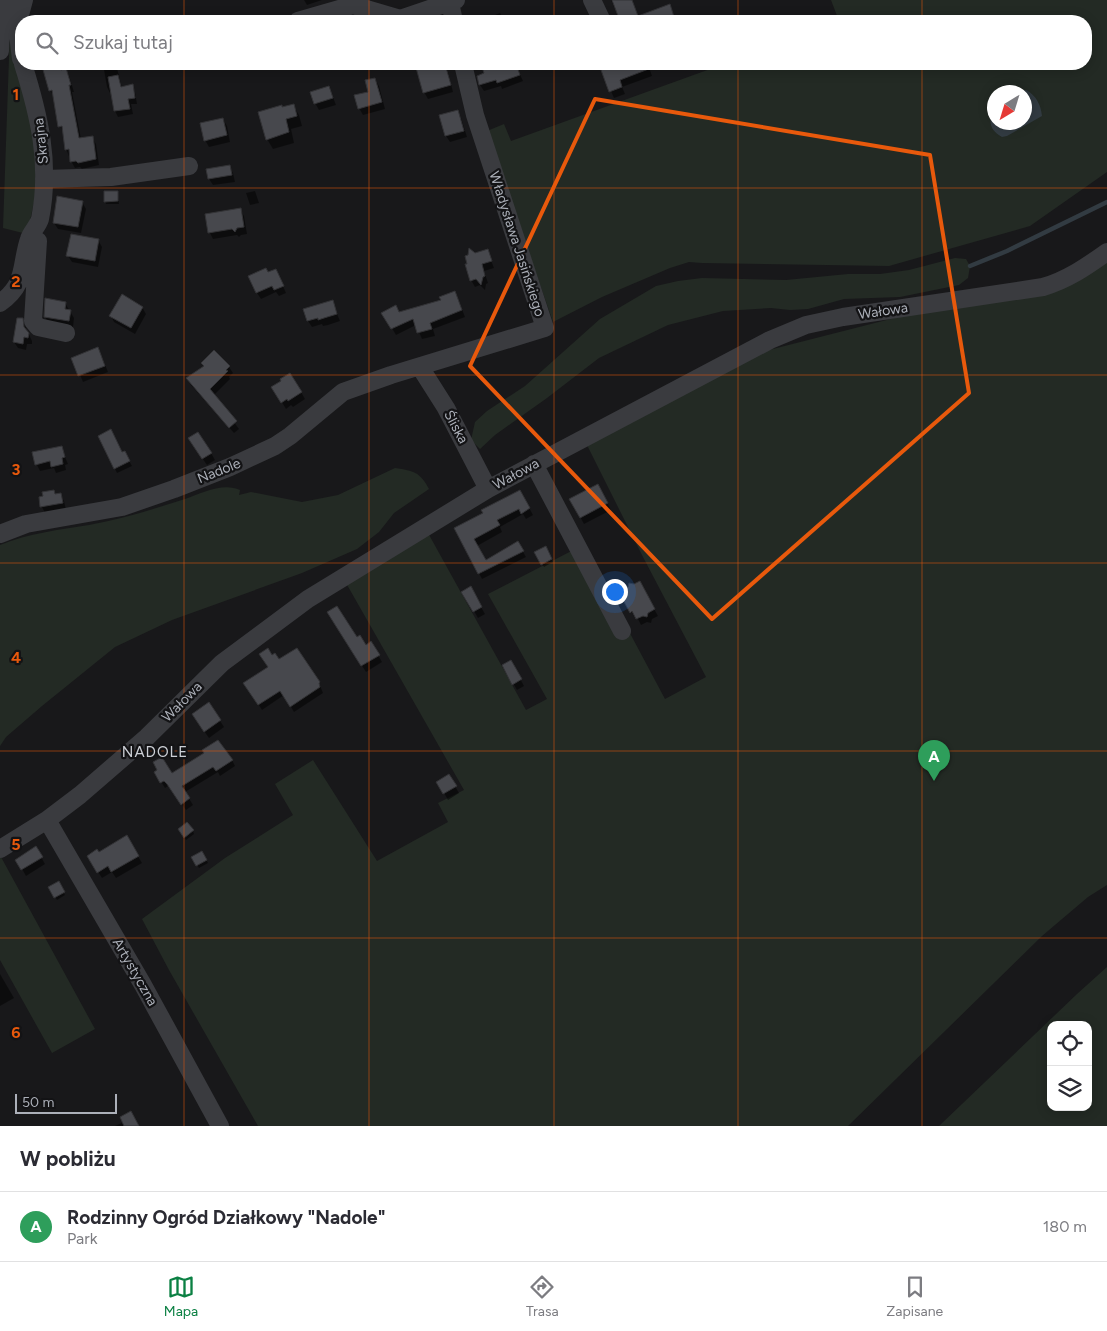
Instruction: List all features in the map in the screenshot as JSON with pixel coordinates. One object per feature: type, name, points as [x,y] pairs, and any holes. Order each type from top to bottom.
[{"type":"street","points":[[0,51],[1,28],[10,0]]},
{"type":"street","points":[[20,15],[24,0]]},
{"type":"street","points":[[592,0],[599,15]]},
{"type":"street","points":[[412,15],[453,1],[454,15]]},
{"type":"street","points":[[319,15],[353,5],[387,15]]},
{"type":"street","name":"Skrajna","points":[[25,70],[40,121],[44,148],[44,179],[33,321],[38,328],[66,333]]},
{"type":"street","name":"Władysława Jasińskiego","points":[[420,367],[545,328],[475,115],[464,70]]},
{"type":"street","points":[[44,179],[111,177],[188,166]]},
{"type":"street","name":"Skrajna","points":[[0,303],[10,296],[22,277],[29,238],[40,221]]},
{"type":"street","name":"Wałowa","points":[[0,849],[47,820],[115,766],[147,737],[222,662],[240,648],[308,599],[488,489],[534,464],[770,340],[806,325],[843,317],[1043,287],[1066,279],[1107,252]]},
{"type":"street","name":"Śliska","points":[[420,367],[446,408],[488,489]]},
{"type":"street","name":"Nadole","points":[[0,534],[26,524],[122,507],[214,473],[275,446],[343,392],[420,367]]},
{"type":"street","points":[[534,464],[622,632]]},
{"type":"street","name":"Artystyczna","points":[[47,820],[143,985],[220,1126]]},
{"type":"highlighted area","points":[[595,99],[930,155],[969,393],[712,619],[470,366]]},
{"type":"shaded area","points":[[831,0],[1107,0],[1107,172],[1030,226],[889,266],[689,262],[670,268],[602,297],[553,322],[487,131],[504,124],[511,141],[707,70],[1092,70],[1092,15],[837,15]]},
{"type":"shaded area","points":[[10,29],[15,50],[15,70],[20,70],[42,166],[27,234],[3,228]]},
{"type":"shaded area","points":[[1032,94],[1037,101],[1042,116],[1032,122]]},
{"type":"shaded area","points":[[993,130],[1018,130],[1002,137]]},
{"type":"shaded area","points":[[1107,256],[1107,885],[1088,897],[1042,936],[848,1126],[258,1126],[142,919],[225,858],[293,815],[275,784],[313,760],[377,861],[448,822],[438,803],[464,790],[346,583],[428,533],[526,710],[547,699],[488,594],[583,545],[665,699],[706,677],[586,443],[769,350],[918,312],[1026,297]]},
{"type":"shaded area","points":[[955,258],[966,259],[970,266],[968,278],[959,285],[900,297],[844,299],[808,309],[771,308],[723,311],[668,325],[599,358],[495,435],[480,449],[471,440],[475,422],[487,411],[525,386],[600,319],[656,286],[702,278],[786,280],[848,274],[880,274],[909,270]]},
{"type":"shaded area","points":[[395,468],[416,473],[423,479],[429,489],[394,513],[379,532],[357,549],[302,573],[172,620],[115,647],[42,706],[6,737],[0,746],[0,545],[55,530],[126,517],[205,491],[220,488],[227,487],[240,490],[239,495],[251,492],[302,502],[338,495]]},
{"type":"shaded area","points":[[1,857],[95,1029],[52,1053],[0,960]]},
{"type":"shaded area","points":[[1107,967],[1107,1126],[939,1126],[1047,1023],[1047,1111],[1092,1111],[1092,1021],[1049,1021]]},
{"type":"building","points":[[612,0],[632,0],[638,15],[618,15]]},
{"type":"building","points":[[670,4],[673,15],[641,15]]},
{"type":"building","points":[[43,70],[67,70],[71,85],[69,85],[79,138],[93,136],[96,159],[78,163],[76,161],[70,162],[69,149],[65,150],[62,126],[58,127],[52,90],[49,91]]},
{"type":"building","points":[[417,70],[447,70],[451,85],[423,93]]},
{"type":"building","points":[[483,70],[518,70],[520,75],[497,83],[496,80],[479,85],[477,76],[484,73]]},
{"type":"building","points":[[601,70],[646,70],[620,80],[622,87],[609,92]]},
{"type":"building","points":[[118,75],[121,87],[133,84],[135,98],[128,99],[130,109],[114,111],[108,77]]},
{"type":"building","points":[[375,78],[382,102],[358,109],[354,95],[368,92],[365,80]]},
{"type":"building","points":[[329,86],[333,98],[314,104],[310,92]]},
{"type":"building","points":[[294,104],[297,116],[286,119],[289,132],[266,140],[258,112],[282,105],[282,107]]},
{"type":"building","points":[[458,110],[464,131],[445,136],[439,115]]},
{"type":"building","points":[[223,118],[227,135],[204,141],[200,123]]},
{"type":"building","points":[[230,165],[232,175],[208,179],[206,169]]},
{"type":"building","points":[[104,191],[118,191],[118,201],[104,202]]},
{"type":"building","points":[[57,196],[83,201],[78,227],[53,223]]},
{"type":"building","points":[[241,208],[244,227],[237,228],[235,232],[232,229],[208,233],[205,214]]},
{"type":"building","points":[[71,234],[99,239],[95,261],[66,256]]},
{"type":"building","points":[[469,248],[475,253],[488,249],[492,261],[482,264],[485,276],[481,285],[476,279],[470,281],[465,264],[467,264],[465,256],[468,255]]},
{"type":"building","points":[[266,268],[268,272],[276,269],[284,286],[274,290],[272,286],[256,293],[248,276]]},
{"type":"building","points":[[455,291],[462,310],[430,323],[432,329],[417,333],[413,319],[391,329],[381,313],[396,305],[399,312],[441,300],[439,297]]},
{"type":"building","points":[[122,294],[143,307],[131,328],[109,316]]},
{"type":"building","points":[[45,298],[66,302],[65,309],[71,310],[69,321],[44,317]]},
{"type":"building","points":[[333,300],[337,314],[318,320],[318,318],[307,321],[303,309]]},
{"type":"building","points":[[17,318],[23,318],[24,327],[29,333],[28,338],[24,337],[23,344],[13,342]]},
{"type":"building","points":[[98,347],[105,366],[78,376],[71,358]]},
{"type":"building","points":[[214,350],[230,366],[226,370],[228,371],[210,389],[237,421],[229,428],[186,378],[204,366],[201,363]]},
{"type":"building","points":[[290,373],[302,392],[281,403],[271,387]]},
{"type":"building","points":[[111,429],[122,452],[125,451],[130,461],[114,469],[98,436]]},
{"type":"building","points":[[198,432],[212,453],[202,459],[188,438]]},
{"type":"building","points":[[62,446],[65,457],[62,458],[63,464],[51,467],[50,461],[35,465],[32,452]]},
{"type":"building","points":[[598,484],[608,503],[580,518],[569,499]]},
{"type":"building","points":[[54,490],[55,494],[61,493],[63,503],[40,507],[39,497],[43,496],[42,492]]},
{"type":"building","points":[[520,490],[530,508],[521,514],[519,509],[497,520],[500,525],[474,539],[486,560],[518,541],[524,551],[478,574],[454,528],[483,513],[481,510]]},
{"type":"building","points":[[546,546],[552,559],[541,565],[534,552]]},
{"type":"building","points":[[640,581],[655,609],[648,613],[647,617],[643,616],[636,619],[632,611],[630,613],[623,600],[626,598],[622,590],[628,587],[629,583],[634,584]]},
{"type":"building","points":[[471,586],[482,607],[473,612],[461,592]]},
{"type":"building","points":[[337,606],[357,637],[360,635],[366,645],[371,641],[380,655],[361,666],[327,612]]},
{"type":"building","points":[[268,648],[272,655],[275,653],[279,659],[297,648],[320,682],[320,687],[290,707],[280,691],[258,705],[243,683],[268,667],[259,654]]},
{"type":"building","points":[[511,660],[522,679],[512,685],[502,665]]},
{"type":"building","points":[[209,702],[221,720],[204,732],[192,714]]},
{"type":"building","points":[[218,740],[233,760],[216,771],[213,767],[182,786],[190,798],[181,805],[167,784],[164,781],[160,783],[154,772],[157,770],[153,762],[162,757],[172,773],[204,753],[202,750]]},
{"type":"building","points":[[449,774],[457,786],[443,794],[436,782]]},
{"type":"building","points":[[187,822],[194,830],[184,838],[178,829]]},
{"type":"building","points":[[127,835],[139,856],[111,872],[108,866],[97,873],[87,856],[97,849],[99,852]]},
{"type":"building","points":[[36,846],[43,857],[21,870],[15,860]]},
{"type":"building","points":[[202,851],[207,860],[196,866],[191,857]]},
{"type":"building","points":[[59,881],[65,892],[54,898],[48,887]]},
{"type":"building","points":[[131,1111],[139,1126],[124,1126],[120,1117]]},
{"type":"waterway","points":[[970,266],[1007,251],[1107,202]]},
{"type":"place","name":"Rodzinny Ogród Działkowy \"Nadole\"","points":[[934,781]]},
{"type":"district","name":"NADOLE","points":[[155,752]]}]
